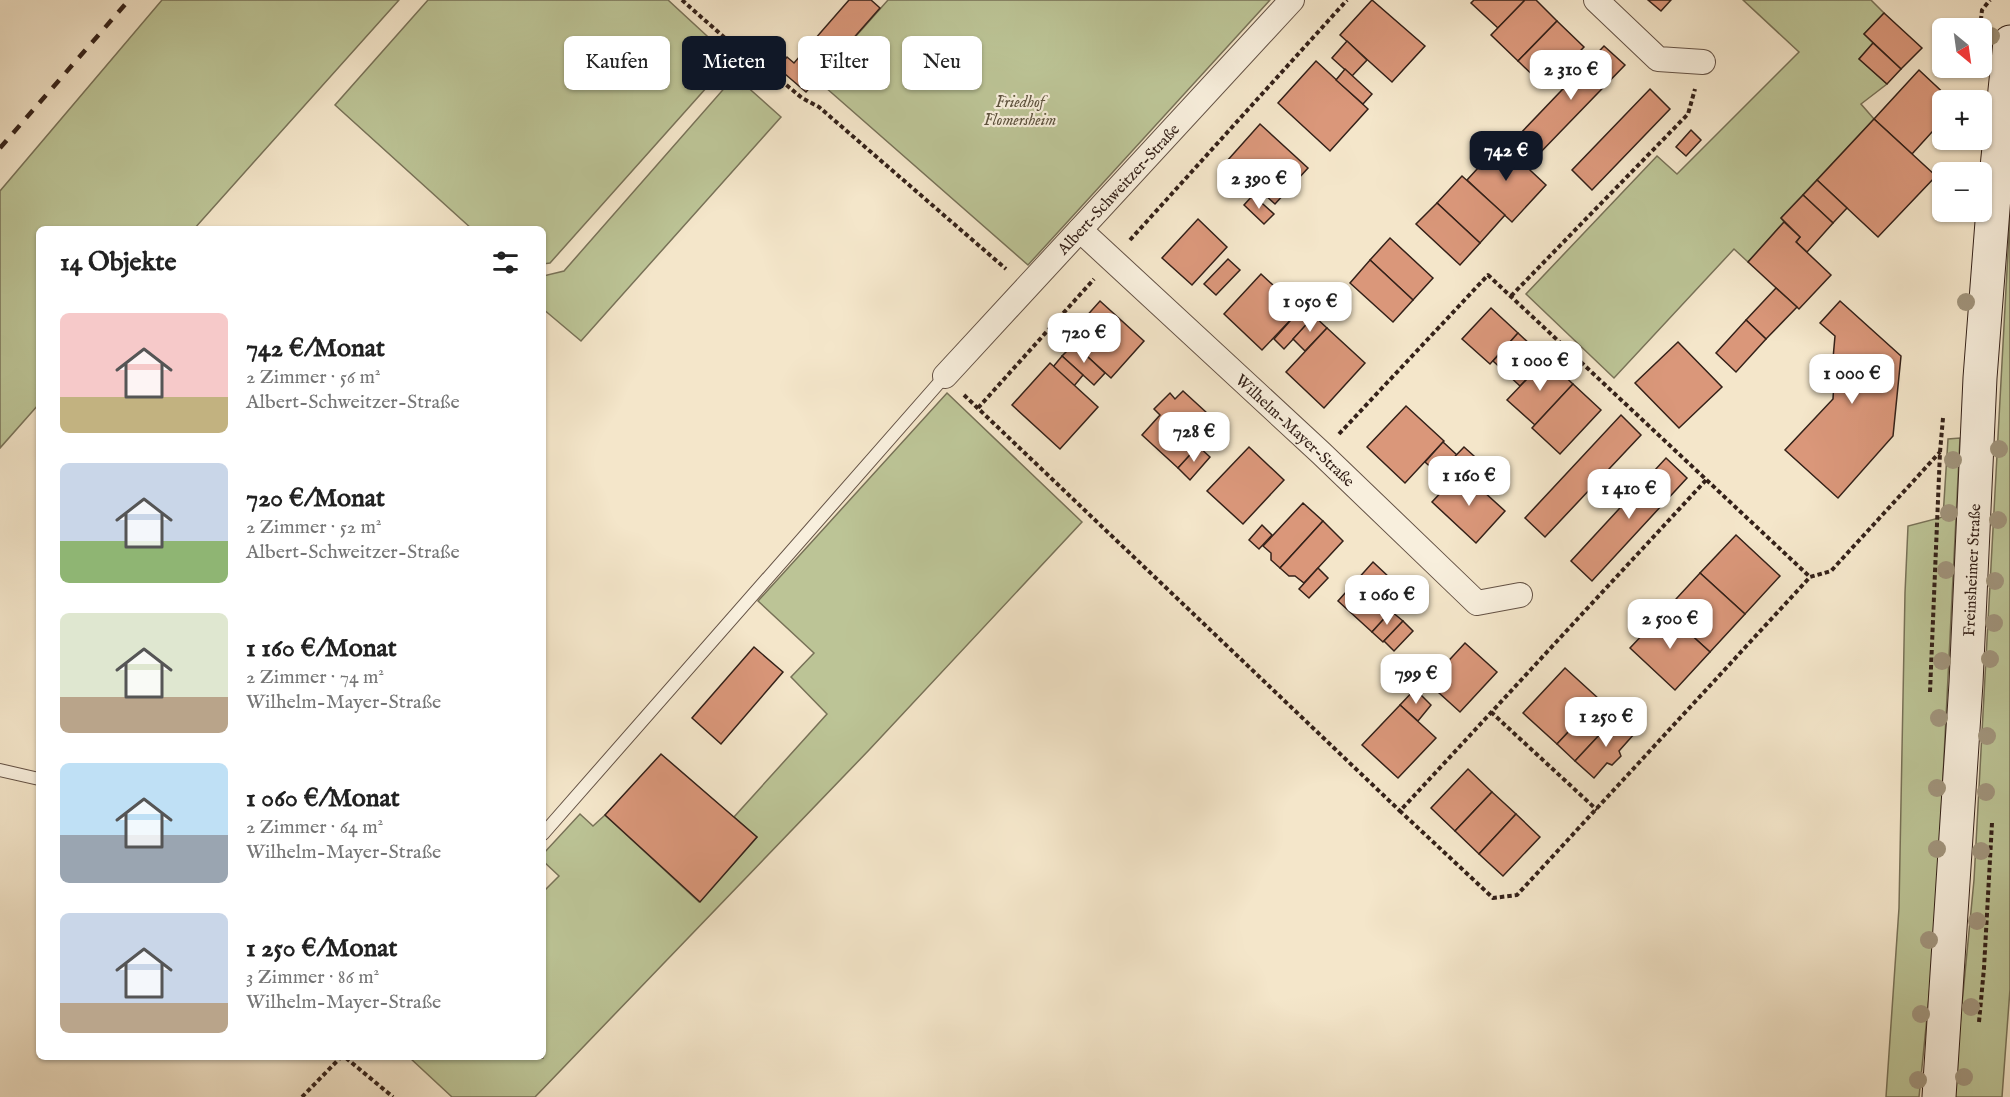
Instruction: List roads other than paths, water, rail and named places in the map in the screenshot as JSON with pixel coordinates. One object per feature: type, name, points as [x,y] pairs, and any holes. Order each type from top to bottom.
[{"type":"main road","name":"Freinsheimer Straße","points":[[1940,1097],[1966,683],[1981,367],[1994,196],[2010,42]]},
{"type":"street","name":"Albert-Schweitzer-Straße","points":[[945,376],[1292,0]]},
{"type":"street","points":[[1596,0],[1658,59],[1703,62]]},
{"type":"street","name":"Wilhelm-Mayer-Straße","points":[[1080,230],[1321,453],[1477,603],[1520,595]]},
{"type":"lane","points":[[546,831],[945,376]]},
{"type":"lane","points":[[0,770],[36,778]]},
{"type":"railway","points":[[0,148],[129,0]]},
{"type":"park label","name":"Friedhof Flomersheim","points":[[1020,110]]}]
